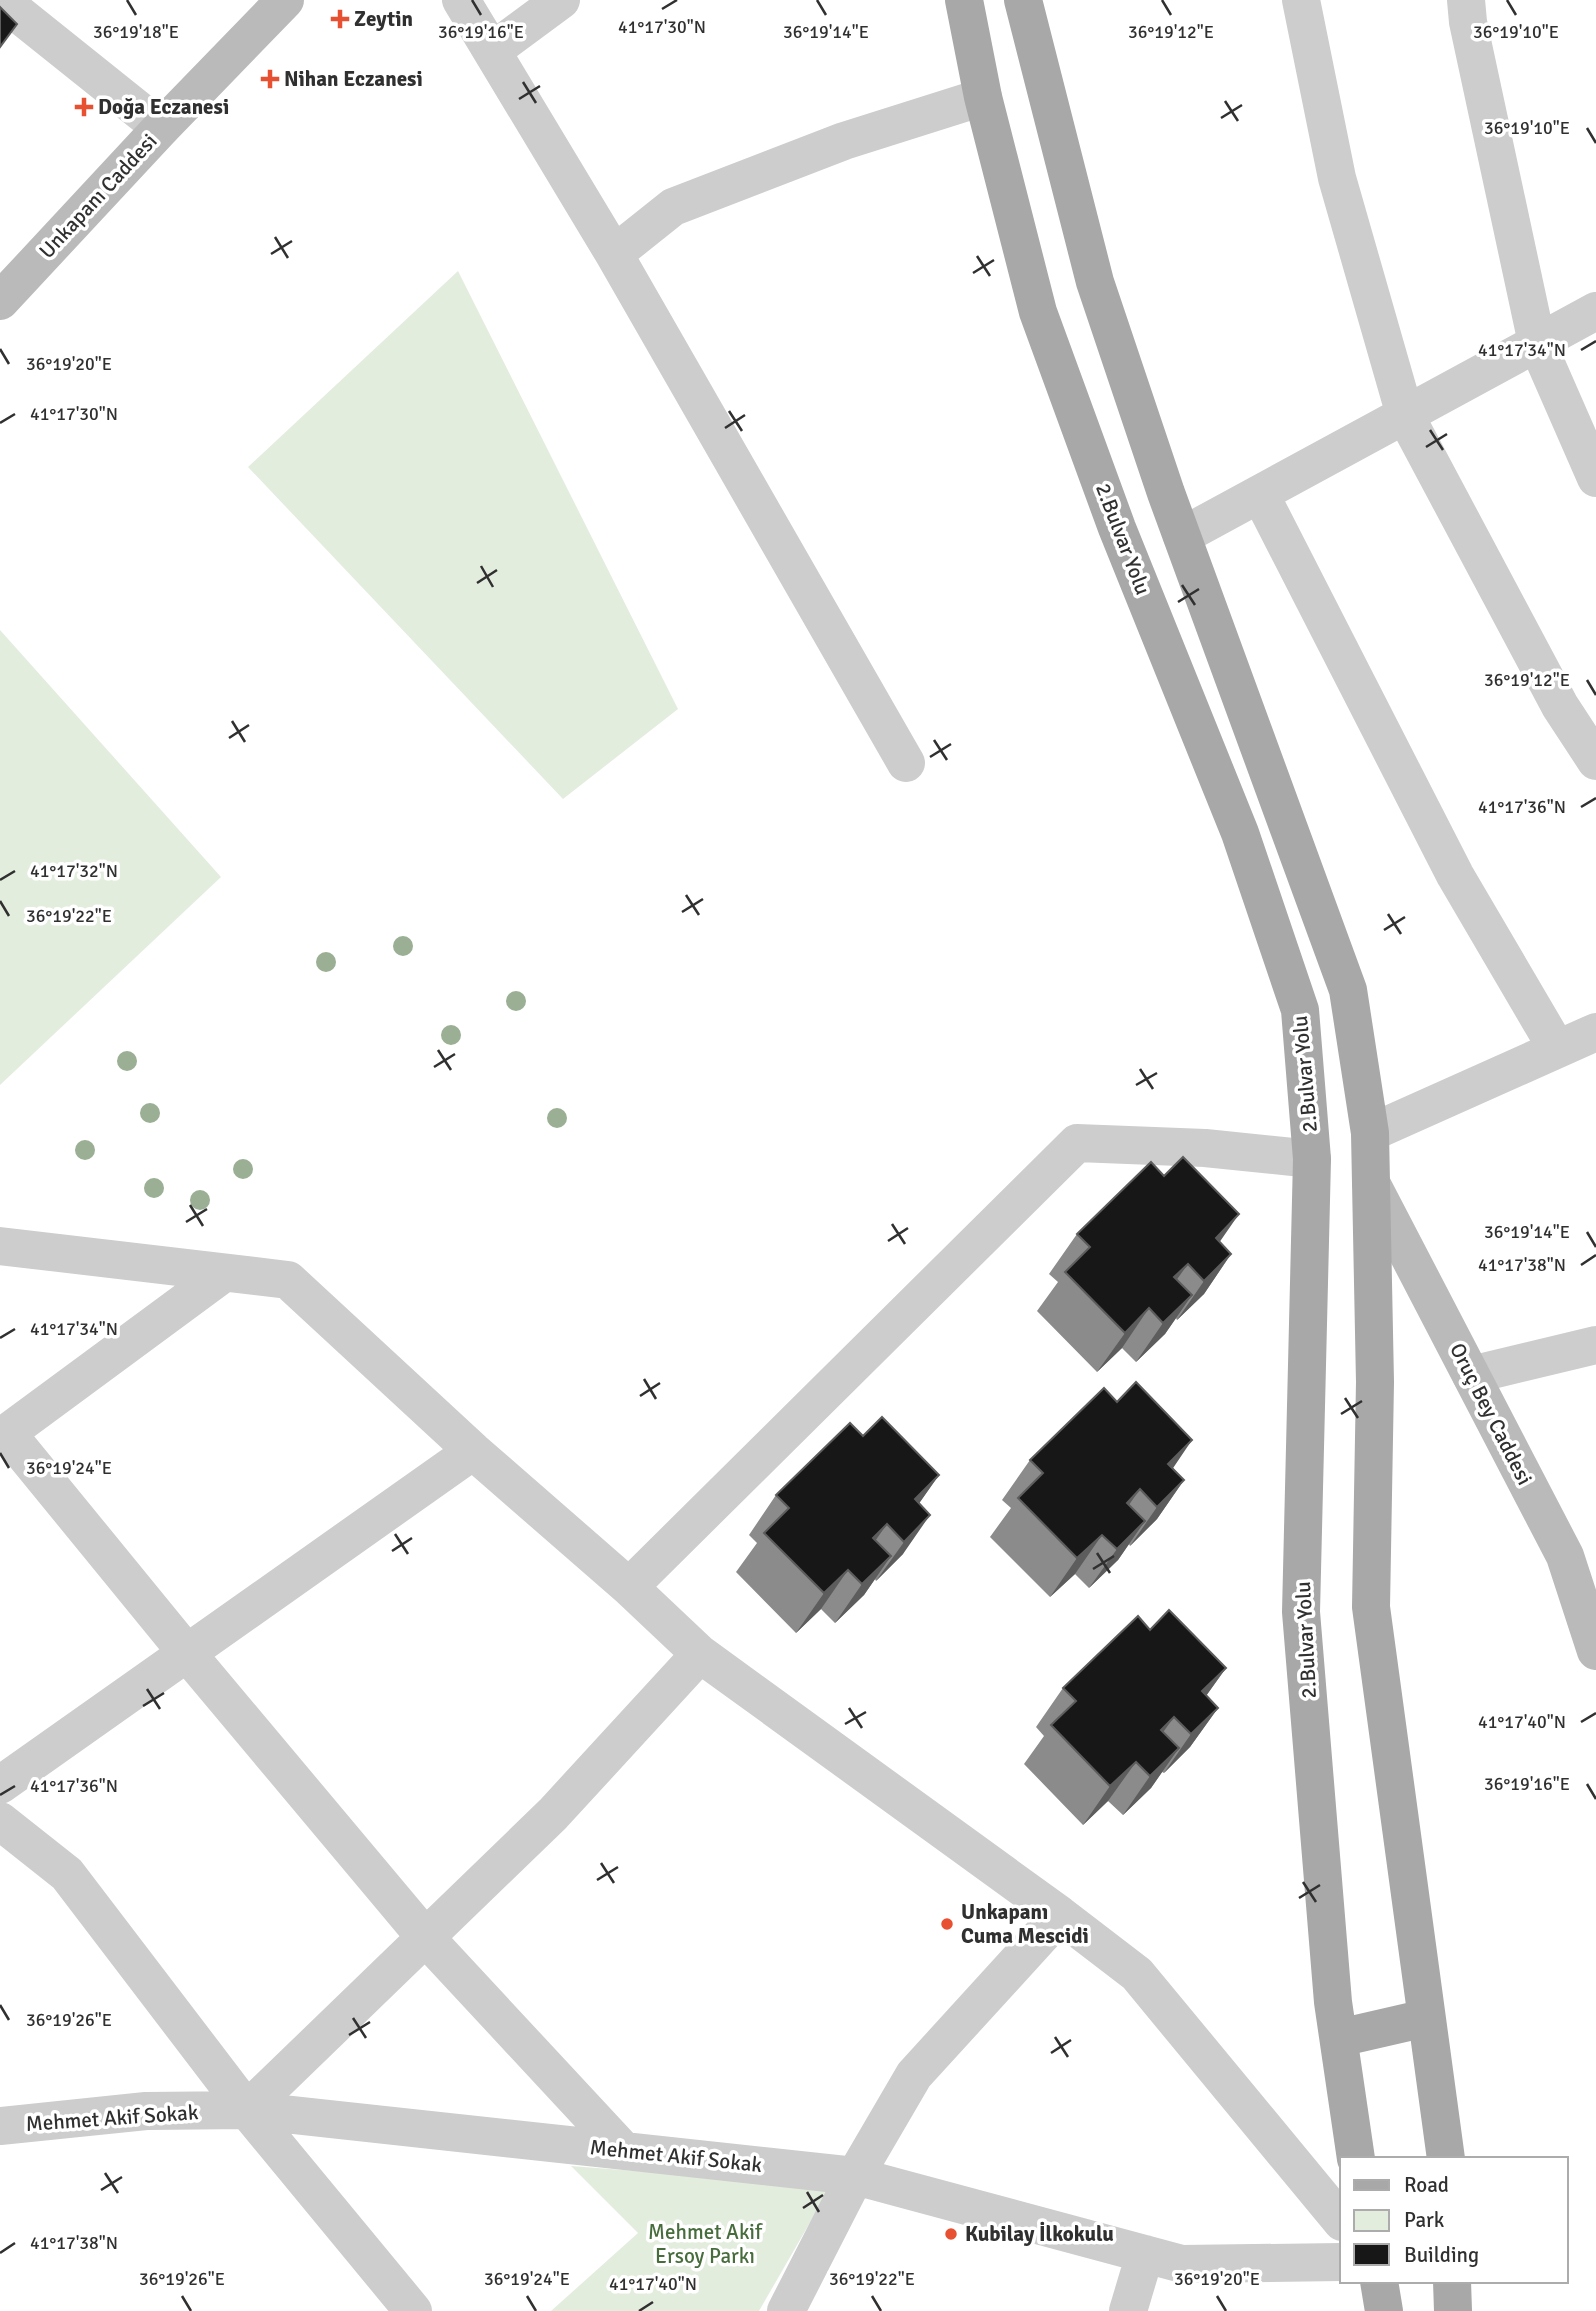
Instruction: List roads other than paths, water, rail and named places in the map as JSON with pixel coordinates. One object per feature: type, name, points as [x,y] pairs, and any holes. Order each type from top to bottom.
[{"type":"main road","name":"Unkapanı Caddesi","points":[[0,301],[285,0]]},
{"type":"main road","name":"2.Bulvar Yolu","points":[[964,0],[983,97],[1038,312],[1117,528],[1240,833],[1300,1010],[1312,1159],[1301,1612],[1333,2001],[1356,2157]]},
{"type":"main road","points":[[1023,0],[1095,282],[1182,536],[1348,990],[1370,1133],[1375,1382],[1371,1607],[1446,2157]]},
{"type":"main road","name":"Oruç Bey Caddesi","points":[[1371,1183],[1565,1556],[1596,1651]]},
{"type":"main road","points":[[1339,2038],[1426,2018]]},
{"type":"main road","points":[[1379,2283],[1384,2311]]},
{"type":"street","points":[[1,0],[161,128]]},
{"type":"street","points":[[461,0],[614,254],[906,763]]},
{"type":"street","points":[[492,51],[561,0]]},
{"type":"street","points":[[1301,0],[1337,178],[1405,415],[1560,706],[1596,761]]},
{"type":"street","points":[[1466,0],[1468,22],[1536,343],[1596,478]]},
{"type":"street","points":[[614,254],[673,207],[844,141],[983,97]]},
{"type":"street","points":[[1182,536],[1596,311]]},
{"type":"street","points":[[1260,494],[1455,875],[1557,1049]]},
{"type":"street","points":[[1370,1133],[1596,1032]]},
{"type":"street","points":[[629,1587],[1077,1143],[1205,1149],[1312,1159]]},
{"type":"street","points":[[0,1246],[288,1280],[473,1451],[629,1587],[700,1654],[1060,1915],[1137,1974],[1340,2220]]},
{"type":"street","points":[[224,1273],[4,1436],[425,1937],[622,2150]]},
{"type":"street","points":[[1471,1375],[1596,1345]]},
{"type":"street","points":[[0,1785],[473,1451]]},
{"type":"street","points":[[247,2110],[553,1814],[700,1654]]},
{"type":"street","points":[[0,1821],[67,1874],[247,2110],[413,2311]]},
{"type":"street","points":[[786,2311],[855,2176],[914,2075],[1060,1915]]},
{"type":"street","name":"Mehmet Akif Sokak","points":[[0,2126],[146,2111],[247,2110],[855,2176],[1182,2264],[1340,2262]]},
{"type":"street","points":[[1128,2311],[1144,2254]]},
{"type":"place","name":"Zeytin","points":[[340,19]]},
{"type":"place","name":"Nihan Eczanesi","points":[[270,79]]},
{"type":"place","name":"Doğa Eczanesi","points":[[84,107]]},
{"type":"place","name":"Unkapanı Cuma Mescidi","points":[[947,1924]]},
{"type":"place","name":"Kubilay İlkokulu","points":[[951,2234]]},
{"type":"park label","name":"Mehmet Akif Ersoy Parkı","points":[[705,2244]]}]
